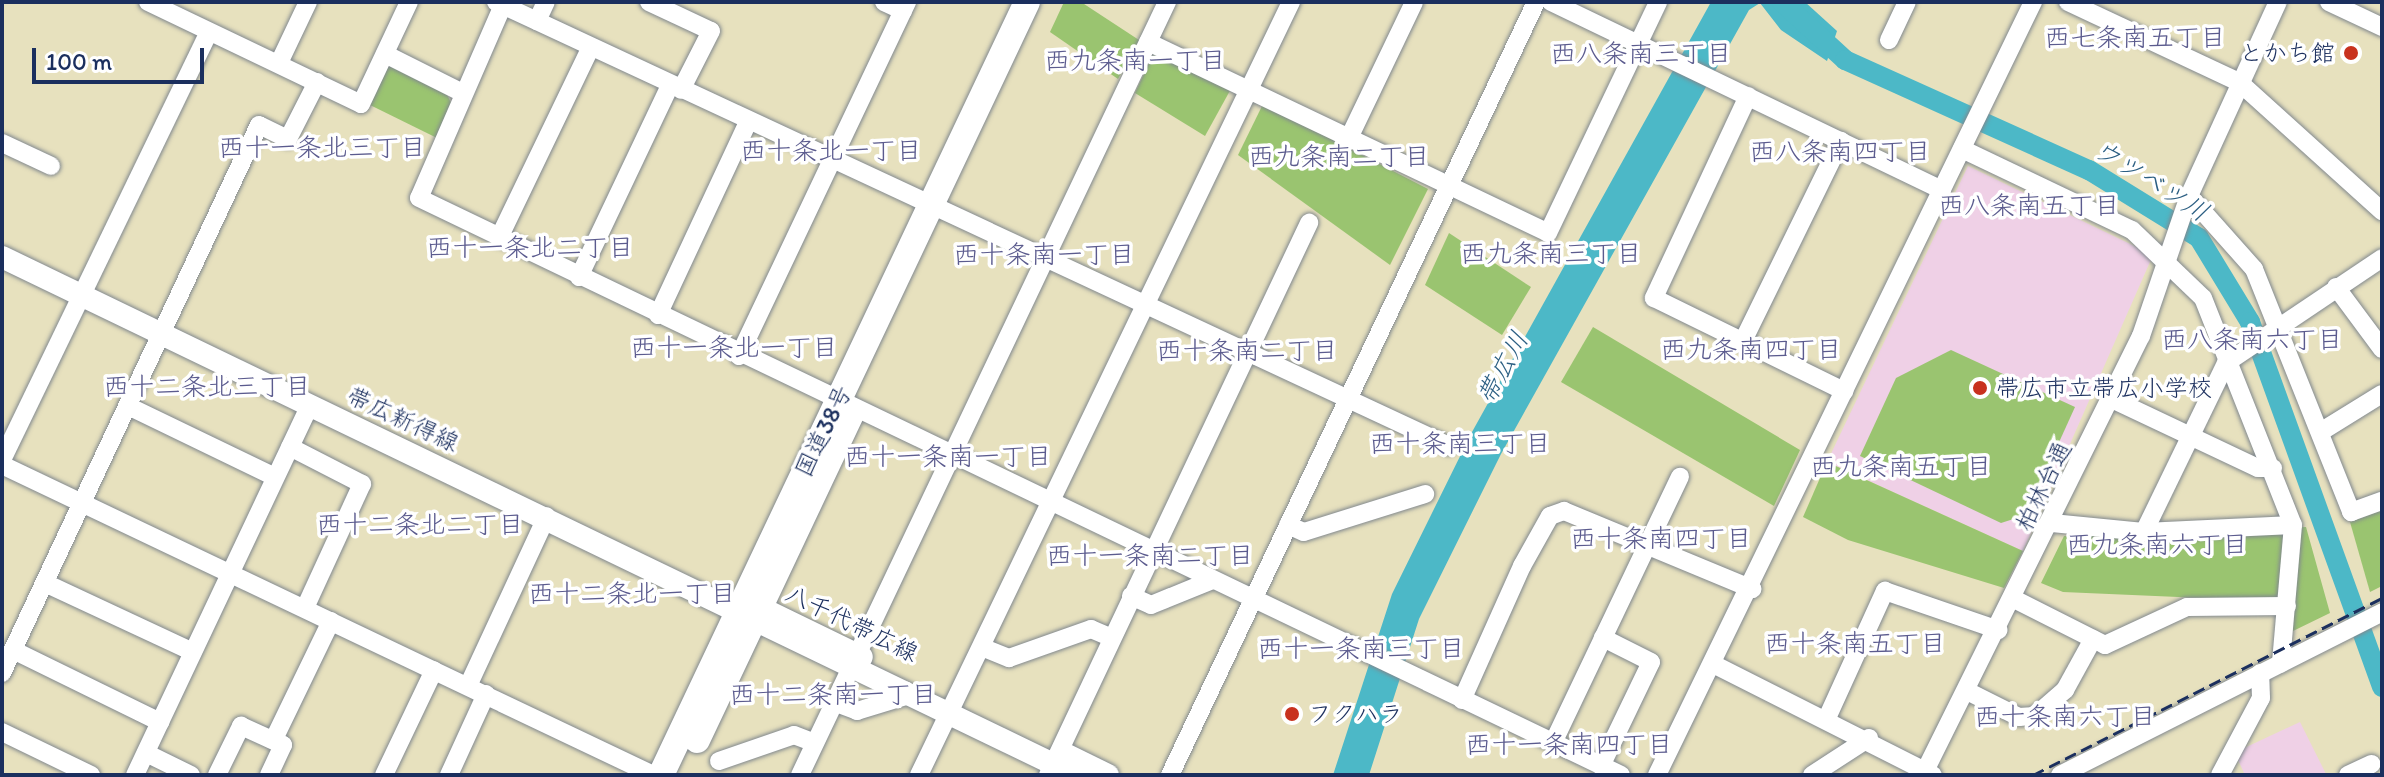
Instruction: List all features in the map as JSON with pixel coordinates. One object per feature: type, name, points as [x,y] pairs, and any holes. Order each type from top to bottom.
[{"type":"highway","name":"国道38号","points":[[680,775],[751,613],[940,205],[1027,2]]},
{"type":"highway","name":"国道38号","points":[[940,205],[1046,2]]},
{"type":"highway","name":"国道38号","points":[[661,775],[751,613]]},
{"type":"main road","name":"帯広新得線","points":[[2,257],[751,613]]},
{"type":"main road","name":"八千代帯広線","points":[[751,613],[953,708],[1076,775]]},
{"type":"main road","name":"八千代帯広線","points":[[854,661],[909,695],[953,708]]},
{"type":"main road","name":"八千代帯広線","points":[[1053,763],[1108,775]]},
{"type":"street","points":[[148,2],[361,104],[409,2]]},
{"type":"street","points":[[279,63],[308,2]]},
{"type":"street","points":[[537,21],[546,2]]},
{"type":"street","points":[[579,277],[676,88],[711,31],[649,2]]},
{"type":"street","points":[[739,356],[905,6],[884,2]]},
{"type":"street","points":[[800,775],[1167,2]]},
{"type":"street","points":[[919,775],[984,648],[1291,2]]},
{"type":"street","points":[[1348,140],[1414,2]]},
{"type":"street","points":[[1170,775],[1536,2]]},
{"type":"street","points":[[1551,2],[1942,190]]},
{"type":"street","points":[[1148,42],[1447,190],[1548,233],[1658,2]]},
{"type":"street","points":[[1889,40],[1907,2]]},
{"type":"street","points":[[1657,775],[1752,589],[1844,391],[2033,2]]},
{"type":"street","points":[[2068,2],[2239,82],[2382,211]]},
{"type":"street","name":"柏林台通","points":[[1928,773],[2112,399],[2170,254],[2187,202],[2278,2]]},
{"type":"street","points":[[2329,2],[2382,27]]},
{"type":"street","points":[[1449,446],[1250,349],[940,205],[832,161],[499,4],[419,198],[845,407],[1553,743],[1593,768],[1621,775]]},
{"type":"street","points":[[209,32],[2,462],[82,504],[653,775]]},
{"type":"street","points":[[499,238],[591,47]]},
{"type":"street","points":[[385,54],[463,93]]},
{"type":"street","points":[[2,673],[259,125],[288,139],[317,82]]},
{"type":"street","points":[[1748,96],[1654,298],[1844,391]]},
{"type":"street","points":[[658,315],[748,122]]},
{"type":"street","points":[[1743,341],[1841,141]]},
{"type":"street","points":[[2,143],[51,166]]},
{"type":"street","points":[[1964,144],[2132,230],[2170,254],[2198,291],[2236,353],[2293,525],[2281,663]]},
{"type":"street","points":[[2187,202],[2242,250],[2322,431],[2351,512],[2382,501]]},
{"type":"street","points":[[1053,763],[1309,223]]},
{"type":"street","points":[[2144,532],[2188,436],[2236,353],[2382,258]]},
{"type":"street","points":[[2336,287],[2382,349]]},
{"type":"street","points":[[2322,431],[2382,394]]},
{"type":"street","points":[[2112,399],[2258,468],[2273,468]]},
{"type":"street","points":[[135,775],[310,404]]},
{"type":"street","points":[[128,406],[275,477]]},
{"type":"street","points":[[290,447],[362,484],[305,608]]},
{"type":"street","points":[[1553,743],[1680,477]]},
{"type":"street","points":[[1288,525],[1304,532],[1425,494]]},
{"type":"street","points":[[1462,700],[1550,516],[1578,512],[1752,589]]},
{"type":"street","points":[[468,686],[547,516]]},
{"type":"street","points":[[2052,523],[2144,532],[2293,525]]},
{"type":"street","points":[[1131,596],[1151,605],[1210,581]]},
{"type":"street","points":[[45,583],[193,652]]},
{"type":"street","points":[[1827,718],[1885,591],[1998,630]]},
{"type":"street","points":[[2014,599],[2093,639],[2120,643],[2187,607],[2287,606]]},
{"type":"street","points":[[2060,775],[2375,616]]},
{"type":"street","points":[[274,739],[331,621]]},
{"type":"street","points":[[984,648],[1009,658],[1091,629],[1112,638]]},
{"type":"street","points":[[1593,768],[1651,662],[1603,638]]},
{"type":"street","points":[[1967,691],[2019,717],[2035,716],[2065,690],[2093,639]]},
{"type":"street","points":[[13,650],[160,722]]},
{"type":"street","points":[[1715,665],[1869,738],[1928,773]]},
{"type":"street","points":[[384,775],[434,670]]},
{"type":"street","points":[[2220,775],[2261,698],[2260,673]]},
{"type":"street","points":[[449,775],[486,694]]},
{"type":"street","points":[[834,702],[857,711],[909,695]]},
{"type":"street","points":[[217,775],[241,726],[283,745],[269,775]]},
{"type":"street","points":[[2,732],[91,775]]},
{"type":"street","points":[[719,761],[794,735],[815,743]]},
{"type":"street","points":[[1812,775],[1869,738]]},
{"type":"street","points":[[146,753],[191,775]]},
{"type":"street","points":[[2348,775],[2372,764]]},
{"type":"shaded area","name":"帯広市立帯広小学校","points":[[1968,166],[2153,255],[2023,551],[1827,462]]},
{"type":"shaded area","points":[[2300,722],[2326,774],[2245,775],[2238,760],[2242,749]]},
{"type":"green space","points":[[1064,2],[1081,2],[1139,40],[1118,79],[1050,32]]},
{"type":"green space","points":[[1155,50],[1232,87],[1205,136],[1135,93]]},
{"type":"green space","points":[[387,63],[445,90],[451,103],[437,138],[368,104]]},
{"type":"green space","points":[[1263,104],[1428,189],[1390,265],[1238,155]]},
{"type":"green space","points":[[1449,233],[1531,287],[1502,335],[1425,285]]},
{"type":"green space","points":[[1593,327],[1800,450],[1774,506],[1561,382]]},
{"type":"green space","points":[[1951,350],[2075,407],[2026,515],[2001,523],[1860,456],[1896,378]]},
{"type":"green space","points":[[1827,462],[2023,551],[2004,588],[1848,540],[1803,517]]},
{"type":"green space","points":[[2382,510],[2382,586],[2370,592],[2350,522]]},
{"type":"green space","points":[[2306,527],[2330,613],[2291,632],[2293,602],[2063,592],[2041,583],[2064,536]]},
{"type":"water","points":[[1711,2],[1805,2],[1837,31],[1827,61],[1781,30],[1760,3],[1749,10],[1501,454],[1419,619],[1369,775],[1333,775],[1392,594],[1472,432]]},
{"type":"waterway","name":"ウツベツ川","points":[[1782,2],[1845,60],[2089,170],[2199,238],[2250,322],[2382,687]]},
{"type":"railway","points":[[2033,775],[2382,598]]},
{"type":"place","name":"とかち館","points":[[2351,53]]},
{"type":"place","name":"帯広市立帯広小学校","points":[[1980,388]]},
{"type":"place","name":"フクハラ","points":[[1292,714]]},
{"type":"district","name":"西七条南五丁目","points":[[2135,38]]},
{"type":"district","name":"西八条南三丁目","points":[[1641,54]]},
{"type":"district","name":"西九条南一丁目","points":[[1135,61]]},
{"type":"district","name":"西十一条北三丁目","points":[[322,148]]},
{"type":"district","name":"西十条北一丁目","points":[[831,151]]},
{"type":"district","name":"西八条南四丁目","points":[[1840,152]]},
{"type":"district","name":"西九条南二丁目","points":[[1339,157]]},
{"type":"district","name":"西八条南五丁目","points":[[2029,206]]},
{"type":"district","name":"西十一条北二丁目","points":[[530,248]]},
{"type":"district","name":"西九条南三丁目","points":[[1551,254]]},
{"type":"district","name":"西十条南一丁目","points":[[1044,255]]},
{"type":"district","name":"西八条南六丁目","points":[[2252,340]]},
{"type":"district","name":"西十一条北一丁目","points":[[734,348]]},
{"type":"district","name":"西九条南四丁目","points":[[1751,350]]},
{"type":"district","name":"西十条南二丁目","points":[[1247,351]]},
{"type":"district","name":"西十二条北三丁目","points":[[207,387]]},
{"type":"district","name":"西十条南三丁目","points":[[1460,444]]},
{"type":"district","name":"西十一条南一丁目","points":[[948,457]]},
{"type":"district","name":"西九条南五丁目","points":[[1901,467]]},
{"type":"district","name":"西十二条北二丁目","points":[[420,525]]},
{"type":"district","name":"西十条南四丁目","points":[[1661,539]]},
{"type":"district","name":"西九条南六丁目","points":[[2157,545]]},
{"type":"district","name":"西十一条南二丁目","points":[[1150,556]]},
{"type":"district","name":"西十二条北一丁目","points":[[632,594]]},
{"type":"district","name":"西十条南五丁目","points":[[1855,644]]},
{"type":"district","name":"西十一条南三丁目","points":[[1361,649]]},
{"type":"district","name":"西十二条南一丁目","points":[[833,695]]},
{"type":"district","name":"西十条南六丁目","points":[[2065,717]]},
{"type":"district","name":"西十一条南四丁目","points":[[1569,745]]},
{"type":"water label","name":"帯広川","points":[[1503,368]]}]
